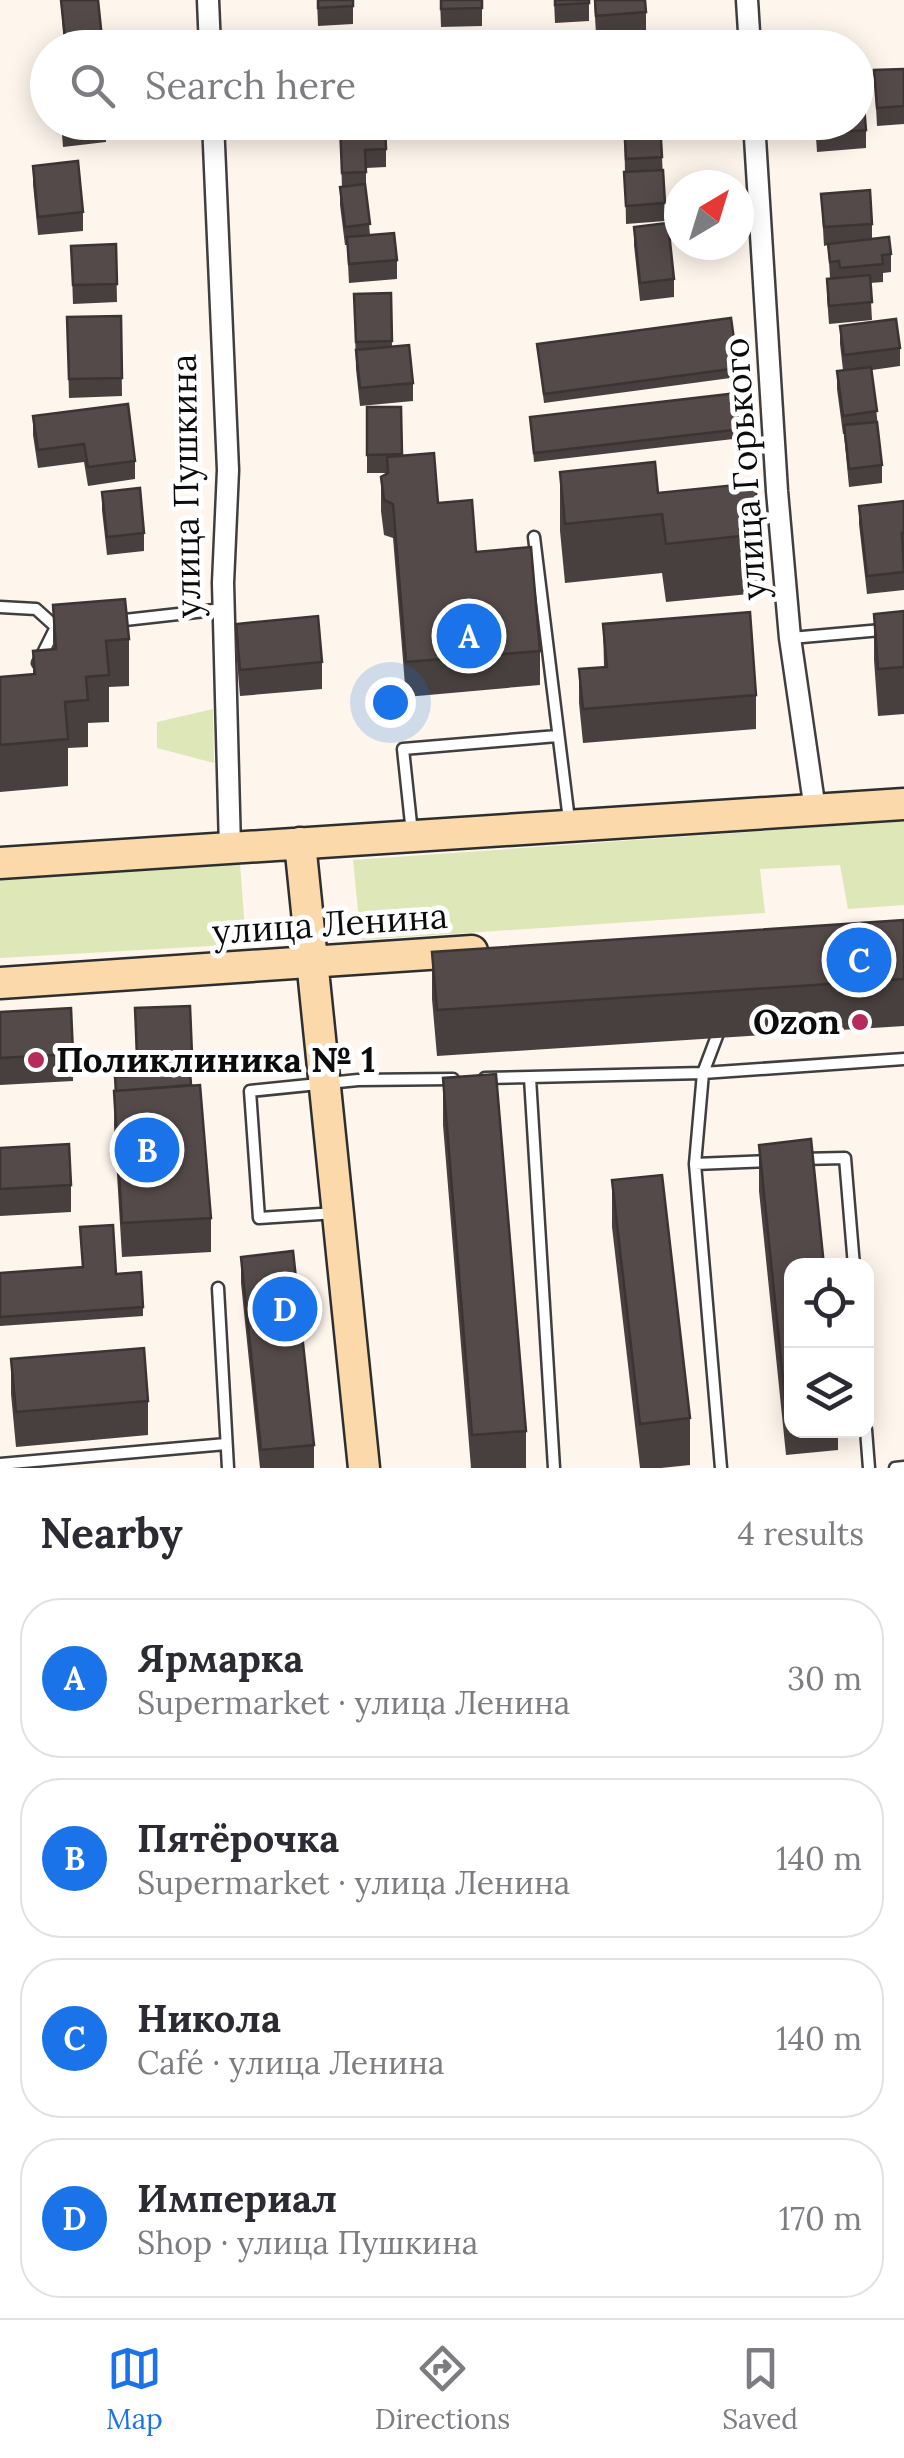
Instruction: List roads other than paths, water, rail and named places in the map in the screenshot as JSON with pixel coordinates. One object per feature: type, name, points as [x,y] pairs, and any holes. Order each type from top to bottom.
[{"type":"main road","points":[[0,863],[904,804]]},
{"type":"main road","points":[[300,843],[364,1468]]},
{"type":"main road","name":"улица Ленина","points":[[0,983],[501,949]]},
{"type":"street","points":[[208,0],[209,30]]},
{"type":"street","points":[[747,0],[749,30]]},
{"type":"street","name":"улица Пушкина","points":[[214,140],[228,470],[224,608],[230,848]]},
{"type":"street","name":"улица Горького","points":[[755,140],[767,492],[815,810]]},
{"type":"lane","points":[[534,537],[571,826]]},
{"type":"lane","points":[[0,607],[36,609],[56,627],[74,625]]},
{"type":"lane","points":[[112,621],[224,608]]},
{"type":"lane","points":[[34,670],[56,627]]},
{"type":"lane","points":[[790,638],[904,628]]},
{"type":"lane","points":[[412,835],[403,749],[557,736]]},
{"type":"lane","points":[[719,1010],[720,1030],[704,1073],[695,1164],[721,1468]]},
{"type":"lane","points":[[337,1213],[259,1218],[250,1091],[323,1083],[704,1073],[904,1058]]},
{"type":"lane","points":[[530,1078],[554,1468]]},
{"type":"lane","points":[[695,1164],[845,1158],[853,1258]]},
{"type":"lane","points":[[218,1288],[228,1468]]},
{"type":"lane","points":[[867,1438],[869,1468]]},
{"type":"lane","points":[[0,1464],[226,1444]]},
{"type":"lane","points":[[895,1468],[904,1468]]},
{"type":"place","name":"Ярмарка","points":[[469,636]]},
{"type":"place","name":"Никола","points":[[859,960]]},
{"type":"place","name":"Ozon","points":[[860,1022]]},
{"type":"place","name":"Поликлиника № 1","points":[[36,1060]]},
{"type":"place","name":"Пятёрочка","points":[[147,1150]]},
{"type":"place","name":"Империал","points":[[285,1309]]}]
